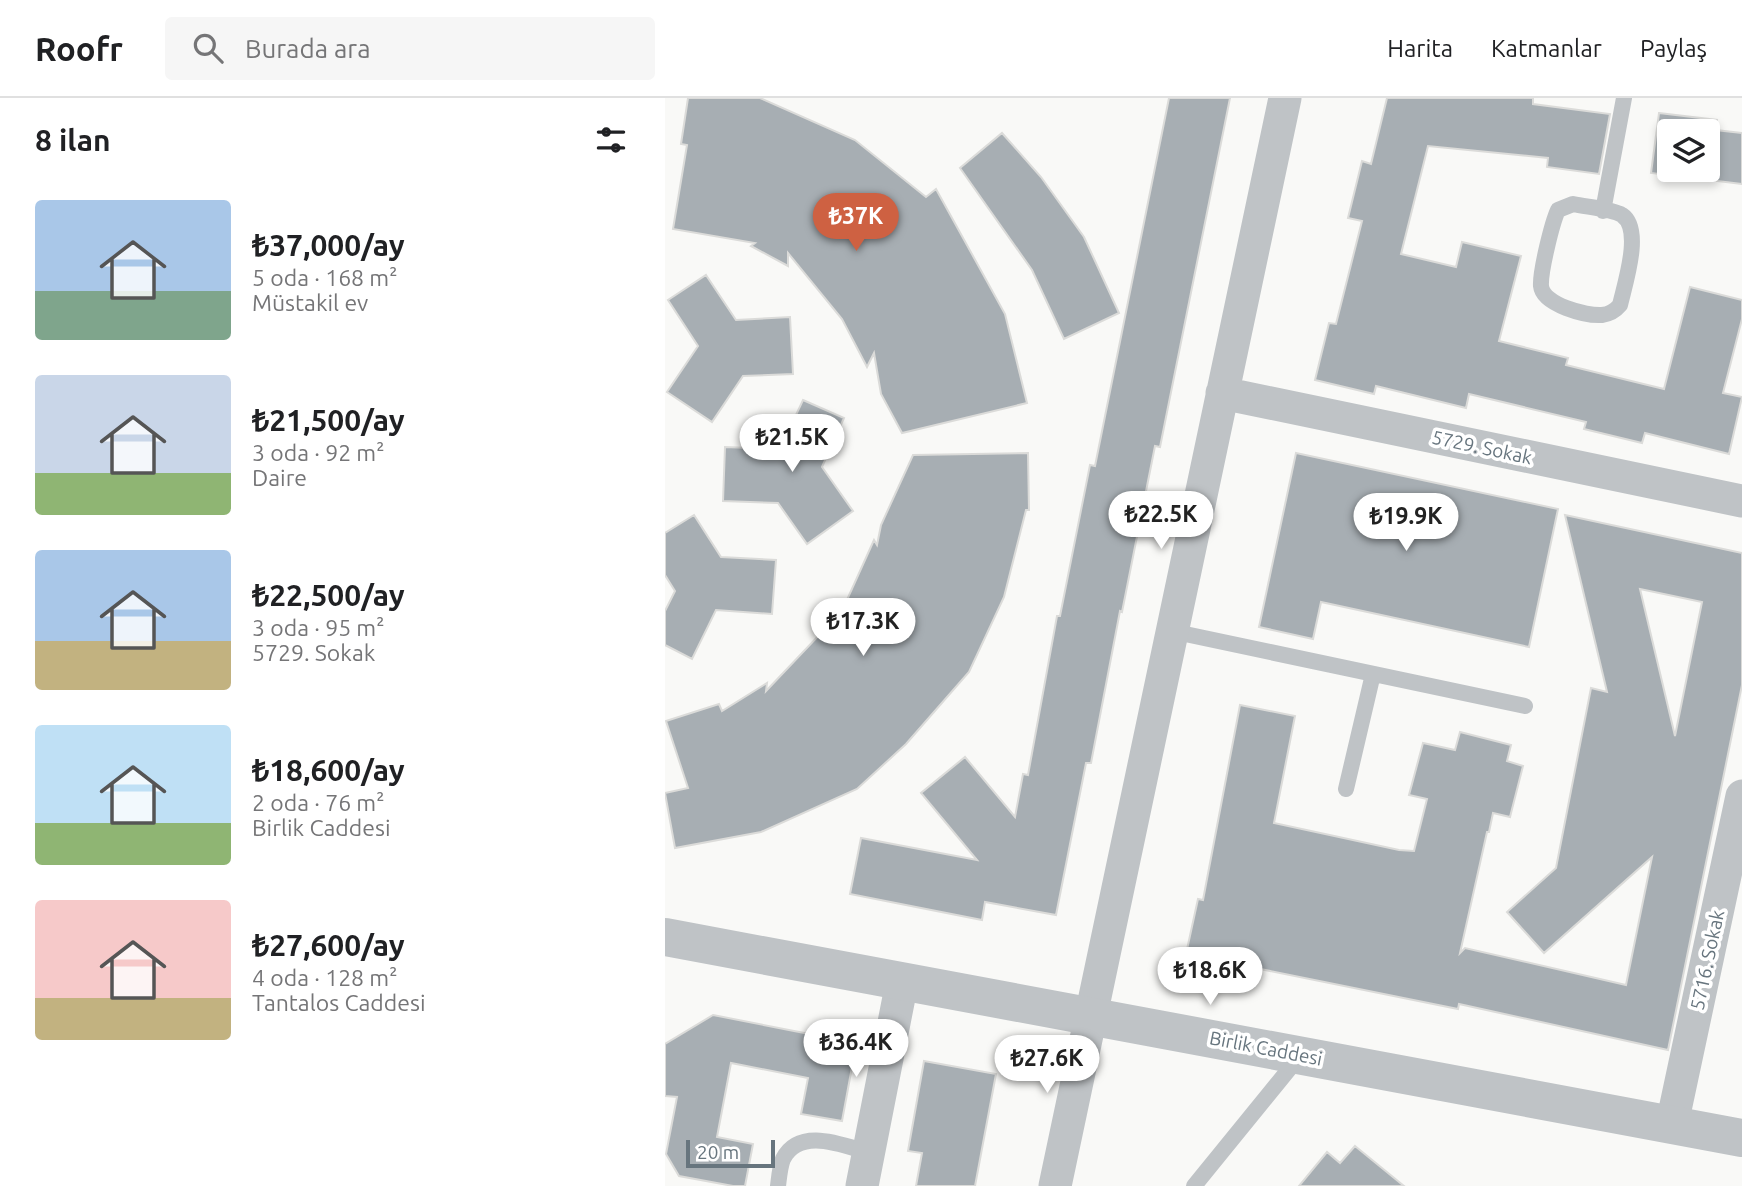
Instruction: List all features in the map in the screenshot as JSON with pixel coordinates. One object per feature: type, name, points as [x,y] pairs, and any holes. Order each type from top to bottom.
[{"type":"street","points":[[1055,1186],[1285,98]]},
{"type":"street","name":"5729. Sokak","points":[[1222,393],[1742,501]]},
{"type":"street","name":"5716. Sokak","points":[[1672,1124],[1742,796]]},
{"type":"street","name":"Birlik Caddesi","points":[[665,937],[1742,1138]]},
{"type":"street","points":[[862,1186],[902,982]]},
{"type":"lane","points":[[1603,211],[1624,98]]},
{"type":"lane","points":[[1573,204],[1603,211],[1621,214],[1631,224],[1633,237],[1621,305],[1615,312],[1600,315],[1560,306],[1547,299],[1541,286],[1552,224],[1558,210],[1573,204]]},
{"type":"lane","points":[[1171,631],[1525,706]]},
{"type":"lane","points":[[1346,789],[1373,674]]},
{"type":"lane","points":[[1194,1186],[1301,1055]]},
{"type":"lane","points":[[778,1186],[783,1159],[793,1146],[816,1139],[870,1153]]},
{"type":"building","points":[[688,98],[760,98],[855,140],[926,197],[936,189],[1005,314],[1027,403],[902,433],[881,394],[874,353],[867,367],[842,319],[788,253],[788,266],[751,246],[755,243],[673,229],[687,145],[681,144]]},
{"type":"building","points":[[1169,98],[1230,98],[1160,447],[1155,446],[1091,763],[1086,763],[1056,915],[985,902],[982,920],[850,894],[861,838],[977,860],[921,793],[965,757],[1015,817],[1023,774],[1028,775],[1057,616],[1060,616],[1090,465],[1095,466]]},
{"type":"building","points":[[1387,98],[1533,98],[1533,104],[1610,114],[1599,174],[1547,167],[1548,158],[1428,146],[1401,254],[1456,267],[1462,242],[1521,256],[1499,341],[1568,358],[1566,365],[1664,389],[1690,287],[1742,300],[1742,319],[1723,393],[1742,397],[1729,454],[1645,433],[1642,443],[1584,429],[1586,422],[1469,394],[1466,408],[1376,386],[1374,394],[1315,380],[1329,323],[1336,324],[1362,221],[1348,218],[1362,161],[1371,164]]},
{"type":"building","points":[[1659,113],[1709,119],[1658,119]]},
{"type":"building","points":[[1657,128],[1657,174],[1651,173]]},
{"type":"building","points":[[1720,130],[1742,133],[1742,184],[1720,181]]},
{"type":"building","points":[[1002,133],[1041,177],[1084,237],[1119,313],[1064,339],[1032,270],[960,168]]},
{"type":"building","points":[[706,275],[736,320],[790,317],[793,374],[743,376],[712,422],[667,392],[698,346],[668,300]]},
{"type":"building","points":[[803,400],[844,418],[822,467],[853,511],[807,544],[778,503],[723,501],[725,447],[780,449]]},
{"type":"building","points":[[1028,453],[1029,510],[1026,510],[1004,597],[969,672],[906,744],[857,789],[761,832],[675,848],[665,793],[688,788],[666,721],[719,704],[722,711],[767,683],[766,691],[842,611],[874,540],[877,545],[881,525],[913,455]]},
{"type":"building","points":[[1296,453],[1558,509],[1529,647],[1321,602],[1313,639],[1259,627]]},
{"type":"building","points":[[694,515],[721,557],[776,560],[772,614],[716,610],[692,659],[665,645],[665,611],[675,591],[665,575],[665,533]]},
{"type":"building","points":[[1565,515],[1742,553],[1742,685],[1668,1050],[1459,1004],[1458,1009],[1186,954],[1198,899],[1203,900],[1240,705],[1295,716],[1274,823],[1399,850],[1414,851],[1427,799],[1409,795],[1423,743],[1455,750],[1460,732],[1511,745],[1507,761],[1523,766],[1510,817],[1493,813],[1460,953],[1465,948],[1626,985],[1652,857],[1544,953],[1507,912],[1556,868],[1591,688],[1607,692]],"holes":[[[1640,589],[1702,602],[1675,736]]]},
{"type":"building","points":[[713,1015],[840,1040],[852,1067],[842,1121],[801,1114],[808,1078],[731,1063],[717,1137],[753,1144],[745,1186],[679,1176],[666,1154],[677,1097],[665,1096],[665,1044]]},
{"type":"building","points":[[924,1061],[996,1074],[975,1186],[916,1186],[922,1153],[908,1151]]},
{"type":"building","points":[[1355,1146],[1404,1186],[1299,1186],[1327,1152],[1340,1163]]}]
